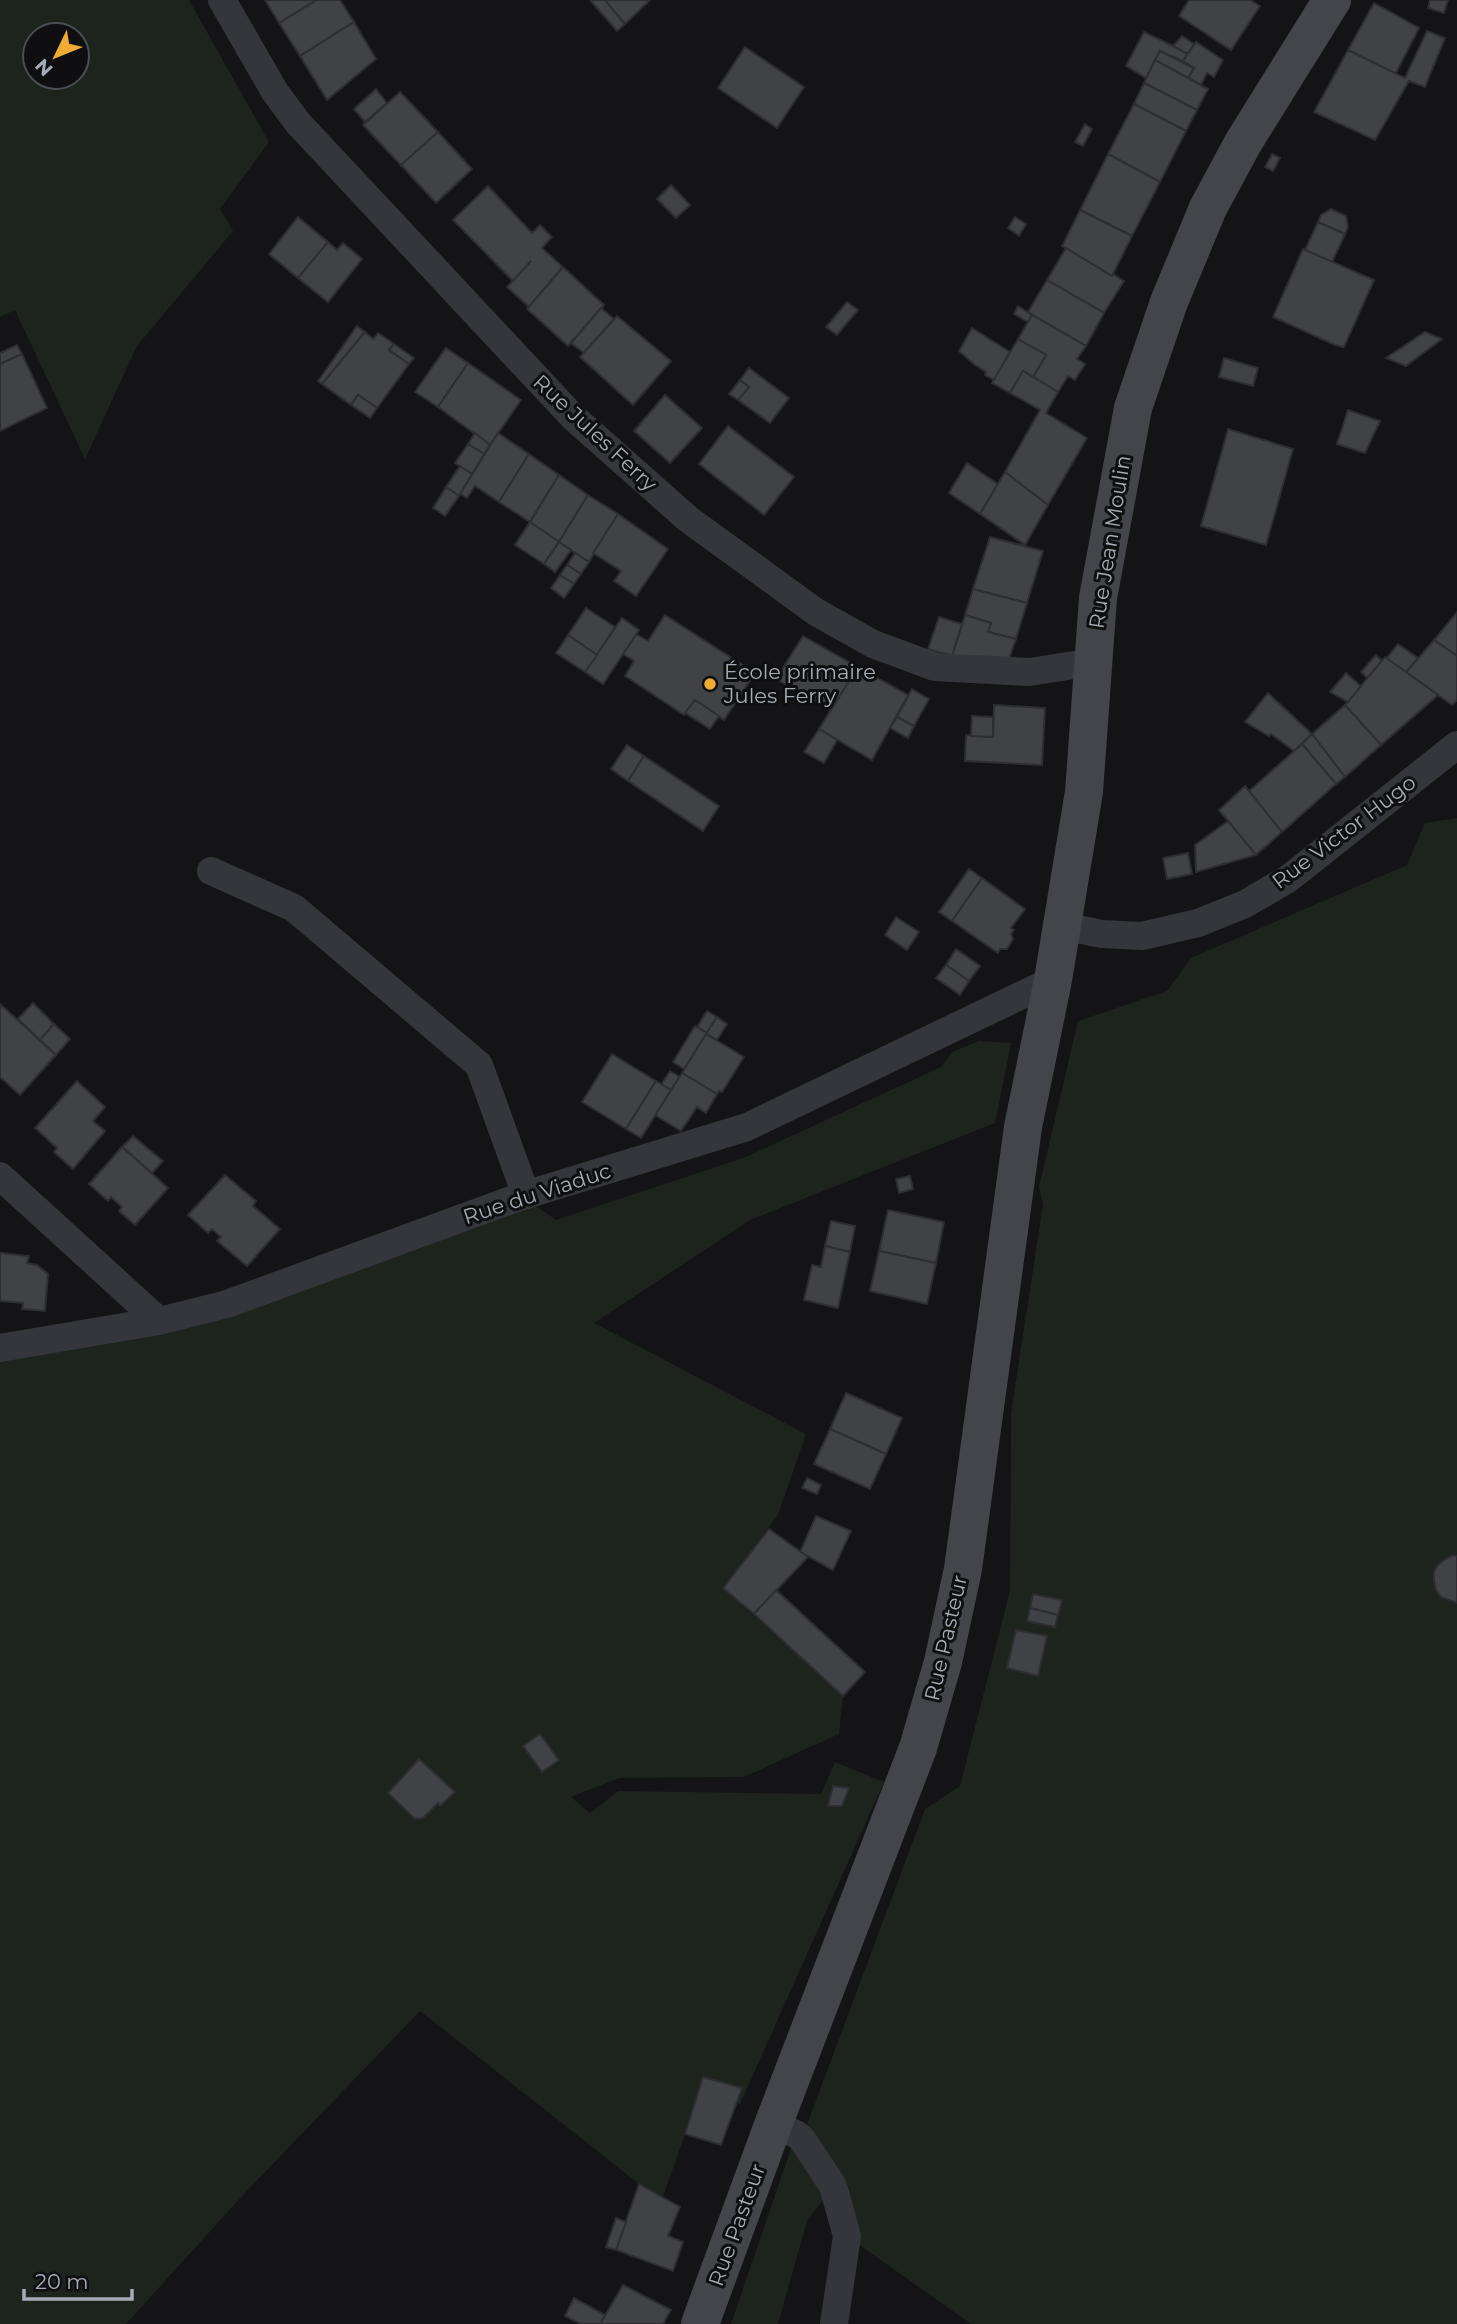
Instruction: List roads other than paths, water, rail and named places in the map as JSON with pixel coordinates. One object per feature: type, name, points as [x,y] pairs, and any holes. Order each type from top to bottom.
[{"type":"main road","name":"Rue Jean Moulin","points":[[1023,1127],[1053,980],[1084,792],[1098,598],[1133,408],[1168,302],[1208,208],[1237,153],[1332,0]]},
{"type":"main road","name":"Rue Pasteur","points":[[700,2324],[773,2125],[918,1748],[943,1662],[962,1569],[1023,1127]]},
{"type":"street","name":"Rue Jules Ferry","points":[[222,0],[275,92],[298,123],[573,417],[688,519],[816,612],[873,644],[935,667],[1030,671],[1093,662]]},
{"type":"street","name":"Rue Victor Hugo","points":[[1062,926],[1102,934],[1142,936],[1198,923],[1245,904],[1289,878],[1457,745]]},
{"type":"street","points":[[211,871],[295,908],[479,1065],[526,1195]]},
{"type":"street","name":"Rue du Viaduc","points":[[0,1348],[159,1321],[227,1304],[526,1195],[747,1126],[1053,980]]},
{"type":"street","points":[[0,1176],[159,1321]]},
{"type":"street","points":[[773,2125],[802,2139],[833,2186],[847,2236],[834,2324]]},
{"type":"place","name":"École primaire Jules Ferry","points":[[710,684]]}]
